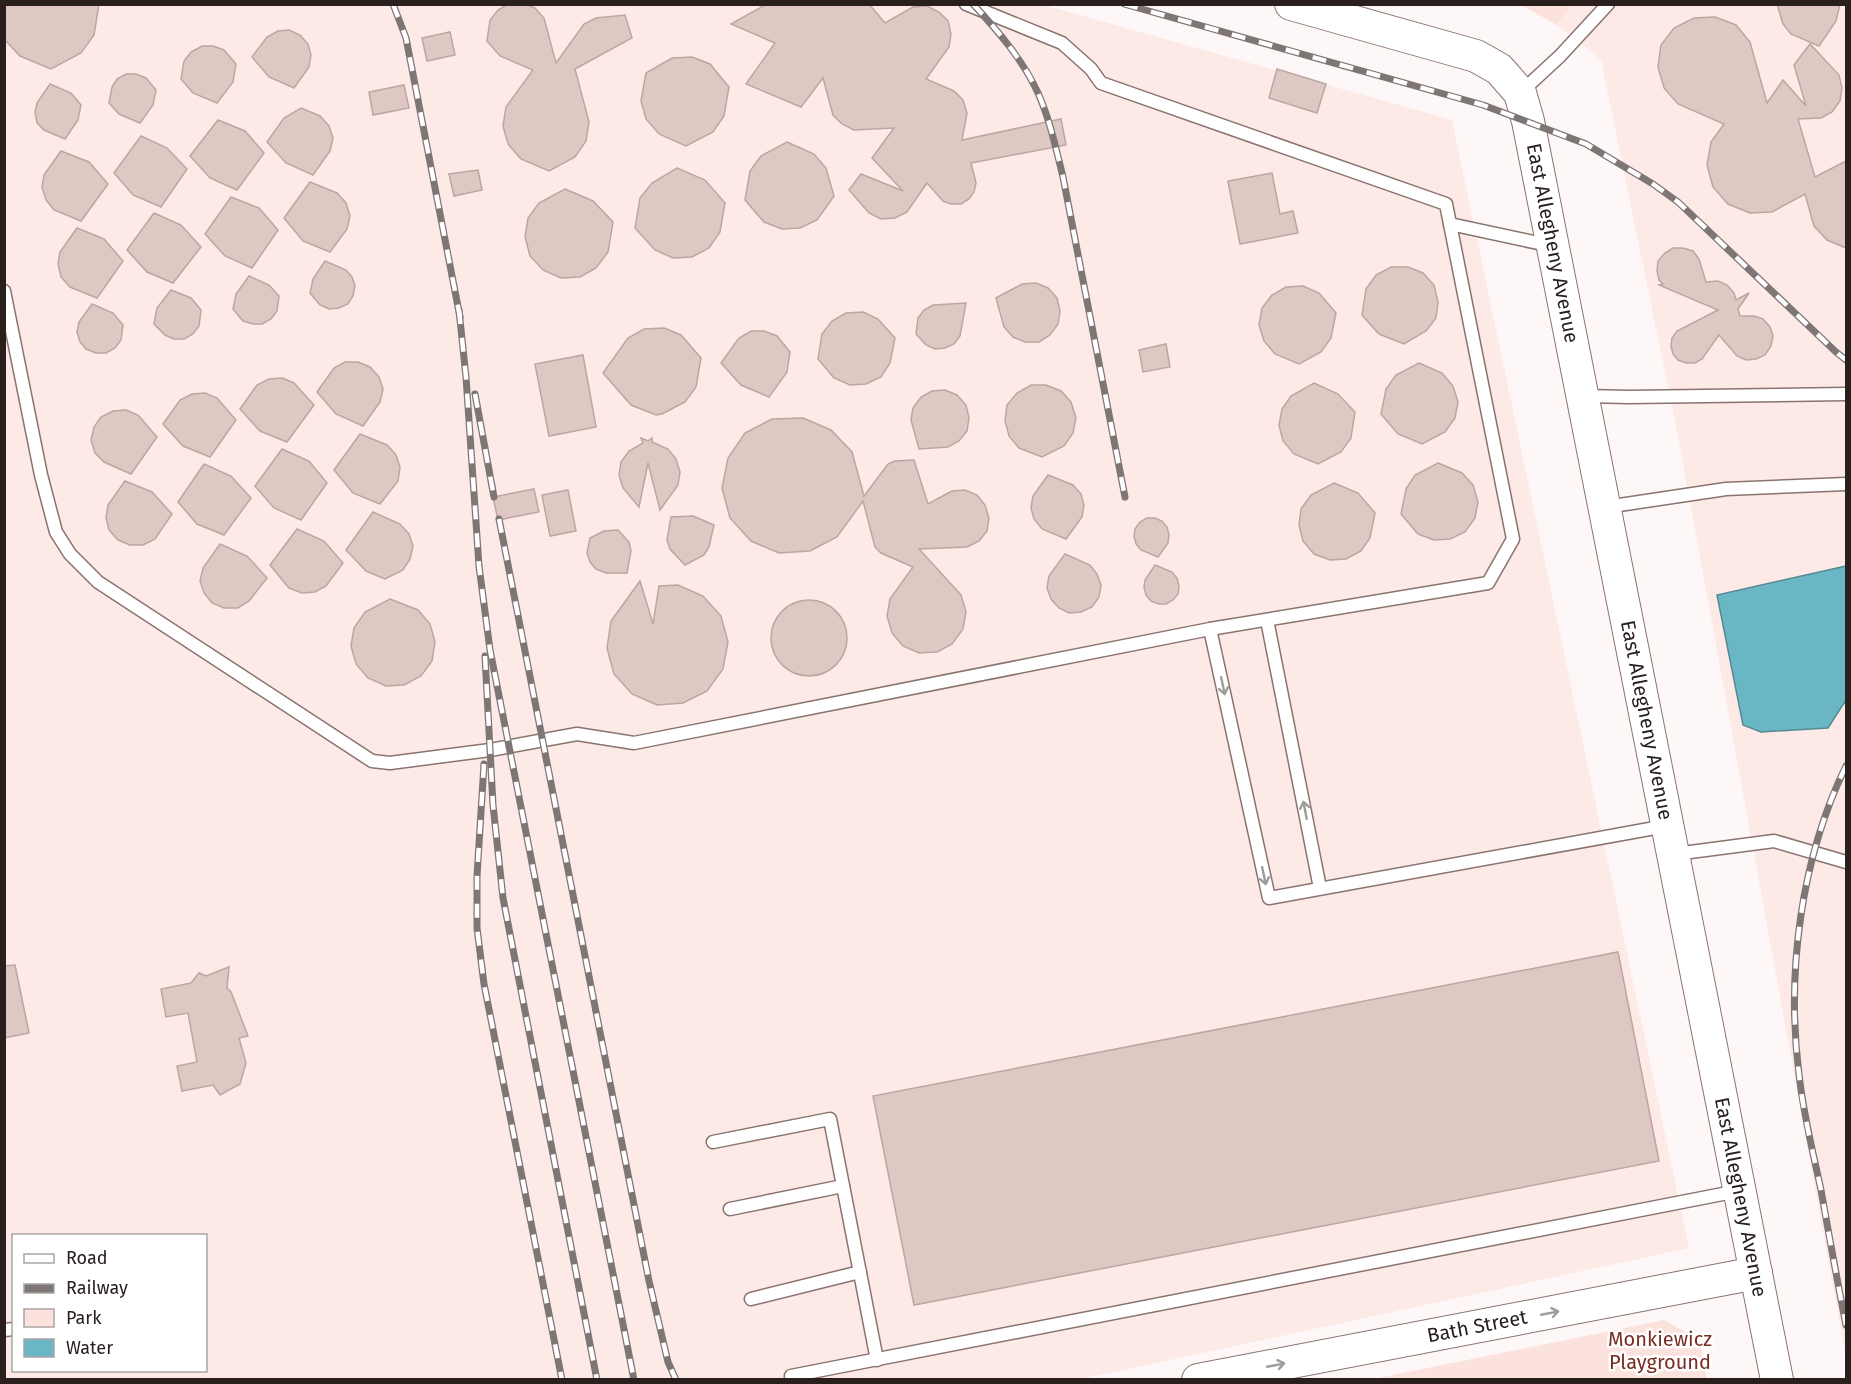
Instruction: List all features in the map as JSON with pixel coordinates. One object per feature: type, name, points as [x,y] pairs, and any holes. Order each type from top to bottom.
[{"type":"street","name":"East Allegheny Avenue","points":[[1311,7],[1476,56],[1499,69],[1520,93],[1528,121],[1584,396],[1738,1191],[1777,1380]]},
{"type":"street","name":"Bath Street","points":[[1198,1380],[1756,1273]]},
{"type":"lane","points":[[4,291],[41,475],[56,532],[70,554],[98,582],[372,761],[390,764],[490,750],[577,734],[634,744],[1210,628],[1488,583],[1513,538],[1446,204],[1101,83],[1091,69],[1062,43],[966,4]]},
{"type":"lane","points":[[1520,93],[1560,56],[1608,4]]},
{"type":"lane","points":[[1450,224],[1553,246]]},
{"type":"lane","points":[[1584,396],[1846,394]]},
{"type":"lane","points":[[1605,507],[1726,489],[1846,484]]},
{"type":"lane","points":[[1267,620],[1320,888]]},
{"type":"lane","points":[[1210,628],[1269,898],[1320,888],[1670,840],[1774,841],[1846,862]]},
{"type":"lane","points":[[713,1142],[830,1119],[877,1360]]},
{"type":"lane","points":[[730,1209],[843,1186]]},
{"type":"lane","points":[[791,1376],[1738,1191]]},
{"type":"lane","points":[[751,1299],[860,1272]]},
{"type":"shaded area","points":[[5,5],[1044,5],[1452,120],[1689,1248],[1082,1379],[5,1380]]},
{"type":"shaded area","points":[[1571,5],[1846,5],[1846,1358],[1677,431],[1601,60],[1557,25]]},
{"type":"green space","points":[[1521,5],[1571,5],[1557,25]]},
{"type":"green space","name":"Monkiewicz Playground","points":[[1664,1320],[1699,1339],[1707,1379],[1373,1379]]},
{"type":"water","points":[[1846,566],[1846,700],[1828,728],[1761,732],[1743,725],[1717,595]]},
{"type":"building","points":[[4,4],[99,4],[94,35],[81,53],[51,69],[20,56],[4,39]]},
{"type":"building","points":[[508,4],[526,4],[535,8],[544,18],[556,63],[584,24],[596,18],[625,15],[632,38],[575,69],[589,122],[586,141],[575,157],[549,171],[521,159],[508,144],[503,126],[506,107],[533,70],[500,56],[487,41],[490,20],[498,10]]},
{"type":"building","points":[[767,4],[869,4],[885,23],[913,7],[927,6],[939,12],[948,21],[951,34],[949,47],[926,79],[954,91],[963,100],[967,113],[962,140],[1061,119],[1066,145],[971,163],[976,183],[974,192],[961,204],[943,201],[927,183],[907,212],[895,218],[881,219],[869,213],[849,190],[861,174],[903,191],[872,158],[894,128],[854,130],[842,124],[833,115],[823,78],[801,107],[746,84],[775,43],[731,24]]},
{"type":"building","points":[[1777,4],[1840,4],[1836,21],[1819,46],[1791,34],[1783,24]]},
{"type":"building","points":[[1715,17],[1736,25],[1750,42],[1767,103],[1783,80],[1806,106],[1794,65],[1810,44],[1839,75],[1842,88],[1840,101],[1832,112],[1821,118],[1798,119],[1815,177],[1846,161],[1846,248],[1827,240],[1814,226],[1805,194],[1772,212],[1750,213],[1728,204],[1713,187],[1707,165],[1711,142],[1724,124],[1678,104],[1664,88],[1658,67],[1661,45],[1674,28],[1694,18]]},
{"type":"building","points":[[289,30],[300,35],[308,44],[311,55],[309,67],[294,88],[269,77],[252,57],[267,37],[278,31]]},
{"type":"building","points":[[450,32],[455,55],[427,61],[422,38]]},
{"type":"building","points":[[202,46],[213,46],[224,50],[236,64],[233,82],[217,103],[193,93],[181,79],[184,61],[191,52]]},
{"type":"building","points":[[692,57],[710,64],[729,87],[724,116],[713,132],[686,146],[659,134],[646,119],[641,101],[646,73],[672,58]]},
{"type":"building","points":[[1277,69],[1326,84],[1317,113],[1269,98]]},
{"type":"building","points":[[126,74],[136,74],[146,78],[156,90],[153,105],[140,123],[119,114],[109,103],[112,87],[117,79]]},
{"type":"building","points":[[50,84],[71,93],[81,105],[78,120],[65,139],[44,130],[37,123],[35,112],[37,103]]},
{"type":"building","points":[[404,85],[409,108],[373,115],[369,92]]},
{"type":"building","points":[[301,108],[320,116],[329,126],[333,138],[330,151],[313,175],[286,163],[267,142],[284,118]]},
{"type":"building","points":[[218,120],[245,131],[264,153],[237,190],[210,178],[190,156]]},
{"type":"building","points":[[141,136],[167,148],[187,169],[161,207],[133,195],[114,173]]},
{"type":"building","points":[[787,142],[814,154],[826,168],[834,196],[817,220],[800,228],[782,229],[764,222],[745,200],[750,171],[761,156]]},
{"type":"building","points":[[61,151],[89,162],[108,184],[81,221],[54,210],[46,200],[42,187],[44,175]]},
{"type":"building","points":[[677,168],[705,180],[725,203],[720,232],[709,248],[692,257],[673,258],[655,250],[635,228],[640,198],[652,183]]},
{"type":"building","points":[[478,170],[482,190],[454,196],[449,174]]},
{"type":"building","points":[[1272,173],[1280,214],[1293,211],[1298,233],[1240,244],[1228,181]]},
{"type":"building","points":[[310,182],[337,193],[346,203],[350,216],[347,229],[330,252],[303,241],[284,218]]},
{"type":"building","points":[[565,189],[593,201],[613,222],[608,252],[596,268],[580,277],[561,278],[543,270],[530,256],[525,237],[528,218],[539,203]]},
{"type":"building","points":[[231,197],[259,208],[278,230],[252,268],[225,256],[205,234]]},
{"type":"building","points":[[154,213],[181,225],[201,247],[173,283],[147,272],[127,250]]},
{"type":"building","points":[[77,228],[104,239],[123,261],[97,298],[70,287],[61,277],[58,264],[60,252]]},
{"type":"building","points":[[1673,248],[1693,251],[1699,259],[1706,282],[1718,281],[1727,285],[1734,293],[1736,300],[1749,293],[1738,309],[1740,316],[1754,316],[1763,319],[1770,327],[1773,336],[1771,346],[1765,355],[1746,360],[1737,356],[1719,335],[1702,359],[1695,363],[1678,360],[1671,346],[1672,338],[1677,331],[1718,310],[1659,285],[1663,284],[1659,280],[1657,271],[1658,261]]},
{"type":"building","points":[[325,261],[346,270],[355,286],[348,304],[339,308],[329,309],[320,305],[310,293],[313,279]]},
{"type":"building","points":[[1391,267],[1408,267],[1423,273],[1434,285],[1438,302],[1436,318],[1426,331],[1404,344],[1379,334],[1362,315],[1366,289],[1376,275]]},
{"type":"building","points":[[249,276],[269,285],[279,296],[277,311],[271,319],[262,324],[243,321],[233,309],[236,294]]},
{"type":"building","points":[[1036,283],[1048,288],[1057,298],[1060,311],[1058,324],[1050,335],[1039,342],[1025,342],[1013,337],[1004,327],[996,298],[1022,284]]},
{"type":"building","points":[[1303,286],[1319,293],[1336,313],[1331,338],[1321,352],[1299,364],[1275,354],[1264,341],[1259,325],[1262,308],[1272,295],[1286,287]]},
{"type":"building","points":[[171,290],[191,298],[201,310],[199,326],[193,334],[184,339],[174,339],[165,335],[154,324],[157,308]]},
{"type":"building","points":[[966,303],[960,336],[954,344],[935,349],[926,345],[916,334],[918,318],[924,310],[933,305]]},
{"type":"building","points":[[92,304],[113,313],[123,325],[121,340],[115,348],[106,353],[96,353],[86,349],[80,342],[77,332],[79,322]]},
{"type":"building","points":[[863,312],[878,319],[895,338],[890,363],[881,377],[866,384],[850,385],[834,378],[818,359],[822,334],[832,321],[846,313]]},
{"type":"building","points":[[664,328],[681,335],[701,358],[696,387],[685,402],[656,415],[631,405],[603,373],[628,338],[644,329]]},
{"type":"building","points":[[751,331],[764,331],[777,336],[790,352],[787,372],[769,397],[741,385],[721,363],[739,338]]},
{"type":"building","points":[[1166,344],[1170,367],[1143,372],[1139,350]]},
{"type":"building","points":[[583,355],[596,427],[549,436],[535,364]]},
{"type":"building","points":[[345,362],[358,362],[370,367],[379,377],[383,389],[380,402],[363,426],[336,414],[317,392],[334,368]]},
{"type":"building","points":[[1419,363],[1442,373],[1453,386],[1458,402],[1455,418],[1445,432],[1422,444],[1398,434],[1381,414],[1386,389],[1396,375]]},
{"type":"building","points":[[282,378],[294,383],[314,405],[287,442],[260,431],[240,409],[257,385],[269,379]]},
{"type":"building","points":[[1314,383],[1338,394],[1355,412],[1351,438],[1341,452],[1318,464],[1294,454],[1283,441],[1279,425],[1282,409],[1291,396]]},
{"type":"building","points":[[1031,385],[1046,385],[1061,391],[1071,402],[1076,418],[1073,433],[1064,446],[1042,457],[1019,448],[1009,436],[1005,421],[1007,405],[1017,393]]},
{"type":"building","points":[[945,390],[957,395],[966,405],[969,418],[967,431],[959,441],[948,447],[919,449],[911,420],[913,408],[921,397],[932,391]]},
{"type":"building","points":[[205,393],[217,398],[236,420],[210,457],[183,446],[163,424],[180,400],[192,394]]},
{"type":"building","points":[[126,410],[138,415],[157,437],[131,474],[104,462],[95,453],[91,440],[94,427],[101,417],[113,411]]},
{"type":"building","points":[[803,418],[831,430],[852,452],[864,496],[888,464],[895,461],[914,460],[928,504],[952,491],[965,490],[977,495],[985,505],[989,518],[987,531],[979,541],[967,547],[919,549],[961,595],[966,612],[963,629],[952,644],[937,652],[919,653],[903,646],[892,633],[887,616],[890,599],[913,567],[881,553],[875,547],[863,501],[837,537],[810,551],[779,553],[751,541],[730,518],[722,488],[728,458],[745,433],[772,419]]},
{"type":"building","points":[[360,434],[387,445],[396,455],[400,467],[398,481],[380,504],[353,493],[334,470]]},
{"type":"building","points":[[641,438],[648,441],[652,438],[652,442],[668,449],[676,459],[680,472],[678,485],[660,510],[648,463],[639,507],[623,488],[619,475],[621,462],[629,451],[643,443]]},
{"type":"building","points":[[282,449],[309,461],[327,483],[301,520],[274,508],[255,486]]},
{"type":"building","points":[[1438,463],[1462,473],[1473,485],[1478,502],[1475,518],[1465,532],[1450,539],[1434,540],[1418,534],[1401,514],[1406,489],[1415,475]]},
{"type":"building","points":[[204,464],[231,476],[251,498],[224,535],[197,524],[178,502]]},
{"type":"building","points":[[1048,475],[1073,485],[1081,494],[1084,505],[1082,517],[1066,539],[1042,529],[1034,519],[1031,508],[1033,496]]},
{"type":"building","points":[[125,481],[152,492],[172,514],[155,539],[143,545],[130,545],[118,540],[109,530],[106,518],[108,505]]},
{"type":"building","points":[[1334,483],[1358,493],[1375,513],[1370,538],[1361,551],[1346,559],[1330,560],[1314,554],[1303,541],[1299,525],[1301,509],[1311,495]]},
{"type":"building","points":[[534,489],[539,512],[498,520],[493,497]]},
{"type":"building","points":[[568,490],[576,531],[550,536],[542,495]]},
{"type":"building","points":[[373,512],[400,524],[409,534],[413,546],[410,559],[403,570],[385,579],[366,571],[346,550]]},
{"type":"building","points":[[693,516],[714,525],[709,547],[704,555],[685,565],[670,549],[667,540],[671,517]]},
{"type":"building","points":[[1147,518],[1162,521],[1167,527],[1168,543],[1158,557],[1141,550],[1136,544],[1135,529]]},
{"type":"building","points":[[297,529],[324,541],[343,563],[326,586],[315,592],[302,593],[289,588],[270,565]]},
{"type":"building","points":[[618,530],[629,542],[631,551],[627,573],[606,573],[596,569],[587,553],[590,538],[604,531]]},
{"type":"building","points":[[220,544],[247,556],[267,578],[249,601],[238,608],[224,608],[212,603],[204,593],[200,581],[203,568]]},
{"type":"building","points":[[1065,554],[1090,565],[1101,585],[1099,597],[1092,607],[1081,612],[1069,613],[1059,608],[1051,599],[1047,588],[1049,576]]},
{"type":"building","points":[[1155,565],[1172,572],[1177,578],[1178,594],[1166,604],[1151,601],[1146,595],[1145,580]]},
{"type":"building","points":[[640,581],[653,624],[659,586],[678,585],[703,596],[721,616],[728,642],[723,669],[707,691],[683,703],[657,705],[632,694],[614,674],[607,648],[611,621]]},
{"type":"building","points":[[390,599],[418,610],[430,624],[435,642],[432,661],[421,676],[404,685],[386,686],[368,678],[356,664],[351,646],[354,628],[365,612]]},
{"type":"building","points":[[809,600],[823,603],[836,611],[844,624],[847,638],[844,652],[836,665],[823,673],[809,676],[795,673],[782,665],[774,652],[771,638],[774,624],[782,611],[795,603]]},
{"type":"building","points":[[1618,952],[1659,1161],[914,1305],[873,1096]]},
{"type":"building","points":[[15,965],[29,1033],[4,1038],[4,966]]},
{"type":"building","points":[[229,967],[227,988],[231,992],[248,1036],[239,1038],[246,1063],[240,1084],[220,1095],[213,1085],[182,1091],[177,1066],[197,1062],[188,1013],[166,1017],[161,989],[191,983],[199,973],[206,976]]},
{"type":"railway","points":[[393,4],[406,38],[460,317]]},
{"type":"railway","points":[[973,4],[1001,35],[1025,69],[1038,93],[1049,124],[1063,177],[1125,497]]},
{"type":"railway","points":[[1124,4],[1483,105],[1586,144],[1653,184],[1678,202],[1846,360]]},
{"type":"railway","points":[[459,310],[479,566],[490,650],[634,1380]]},
{"type":"railway","points":[[475,394],[494,497]]},
{"type":"railway","points":[[499,519],[649,1281],[668,1362],[676,1380]]},
{"type":"railway","points":[[485,656],[493,805],[503,898],[597,1380]]},
{"type":"railway","points":[[484,764],[477,876],[477,928],[484,984],[562,1380]]},
{"type":"railway","points":[[1846,766],[1818,839],[1808,877],[1796,956],[1795,996],[1795,1036],[1803,1103],[1846,1325]]}]
